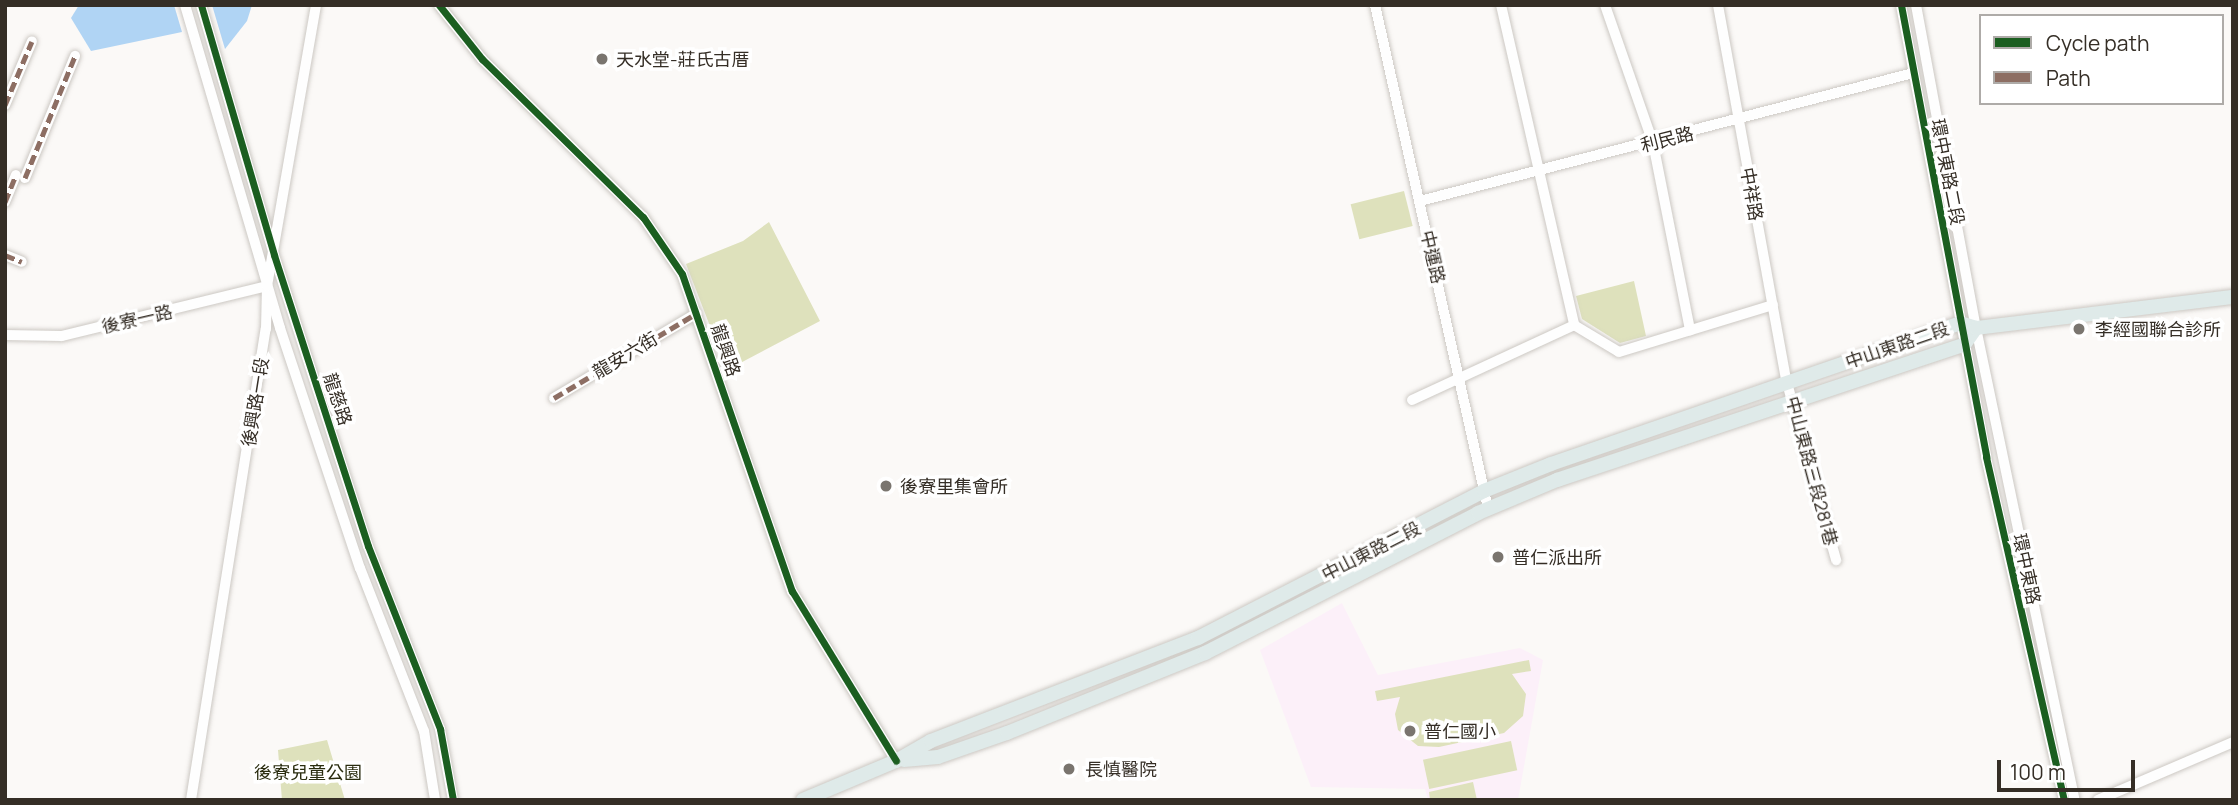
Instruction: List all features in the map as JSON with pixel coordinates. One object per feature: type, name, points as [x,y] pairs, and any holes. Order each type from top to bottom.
[{"type":"main road","points":[[1976,328],[2233,298]]},
{"type":"main road","name":"中山東路二段","points":[[1960,323],[1976,328],[1964,345],[1557,480],[1488,508],[1205,653],[1007,733],[938,757],[896,761],[931,741],[1198,638],[1484,491],[1960,323]]},
{"type":"main road","points":[[803,800],[896,761]]},
{"type":"street","name":"龍慈路","points":[[185,5],[267,286],[360,568],[424,731],[435,800]]},
{"type":"street","name":"龍慈路","points":[[201,5],[274,255],[368,547],[422,676],[440,729],[453,800]]},
{"type":"street","name":"後興路一段","points":[[191,800],[266,329],[267,286],[316,5]]},
{"type":"street","name":"龍興路","points":[[439,5],[482,59],[643,217],[682,274],[792,591],[896,761]]},
{"type":"street","name":"中運路","points":[[1375,5],[1488,508]]},
{"type":"street","points":[[1502,5],[1574,325],[1619,352],[1773,305]]},
{"type":"street","points":[[1605,5],[1653,143],[1690,330]]},
{"type":"street","name":"中祥路","points":[[1718,5],[1787,383]]},
{"type":"street","name":"環中東路二段","points":[[1901,5],[1964,345]]},
{"type":"street","name":"環中東路二段","points":[[1916,5],[1976,328]]},
{"type":"street","points":[[5,105],[32,41]]},
{"type":"street","points":[[5,202],[21,176],[75,56]]},
{"type":"street","name":"利民路","points":[[1420,201],[1739,121],[1913,73]]},
{"type":"street","points":[[5,255],[22,262]]},
{"type":"street","name":"後寮一路","points":[[5,335],[62,336],[267,286]]},
{"type":"street","name":"龍安六街","points":[[554,398],[697,313]]},
{"type":"street","points":[[1412,400],[1574,325]]},
{"type":"street","name":"環中東路","points":[[1976,328],[2076,800]]},
{"type":"street","name":"環中東路","points":[[1964,345],[2064,800]]},
{"type":"street","name":"中山東路三段281巷","points":[[1787,383],[1836,560]]},
{"type":"street","points":[[404,681],[422,676]]},
{"type":"street","points":[[2098,800],[2233,742]]},
{"type":"shaded area","name":"普仁國小","points":[[1342,603],[1378,675],[1520,648],[1543,660],[1518,800],[1428,800],[1425,789],[1311,787],[1260,650]]},
{"type":"green space","points":[[1404,191],[1413,226],[1359,239],[1351,204]]},
{"type":"green space","points":[[769,222],[820,321],[727,370],[686,264],[743,241]]},
{"type":"green space","points":[[1634,281],[1646,336],[1620,343],[1582,319],[1576,296]]},
{"type":"green space","points":[[1529,660],[1531,671],[1512,674],[1526,694],[1523,716],[1504,733],[1439,747],[1418,746],[1398,730],[1395,714],[1400,697],[1377,701],[1375,691]]},
{"type":"green space","name":"後寮兒童公園","points":[[327,740],[345,800],[282,800],[278,750]]},
{"type":"green space","points":[[1511,741],[1517,770],[1429,789],[1423,760]]},
{"type":"green space","points":[[1473,782],[1477,800],[1430,800],[1429,792]]},
{"type":"water","points":[[79,5],[174,5],[182,32],[91,51],[71,18]]},
{"type":"water","points":[[212,5],[252,5],[247,21],[225,49]]},
{"type":"marked path","points":[[5,105],[32,41]]},
{"type":"marked path","points":[[25,178],[75,56]]},
{"type":"marked path","points":[[5,202],[16,175]]},
{"type":"marked path","points":[[5,255],[22,262]]},
{"type":"marked path","points":[[554,398],[697,313]]},
{"type":"cycle path","points":[[201,5],[274,255],[368,546],[440,729],[453,800]]},
{"type":"cycle path","points":[[439,5],[482,59],[643,217],[682,274],[792,591],[896,761]]},
{"type":"cycle path","points":[[1901,5],[1986,457],[2064,800]]},
{"type":"place","name":"天水堂-莊氏古厝","points":[[602,59]]},
{"type":"place","name":"李經國聯合診所","points":[[2079,329]]},
{"type":"place","name":"後寮里集會所","points":[[886,486]]},
{"type":"place","name":"普仁派出所","points":[[1498,557]]},
{"type":"place","name":"普仁國小","points":[[1410,731]]},
{"type":"place","name":"長慎醫院","points":[[1069,769]]}]
